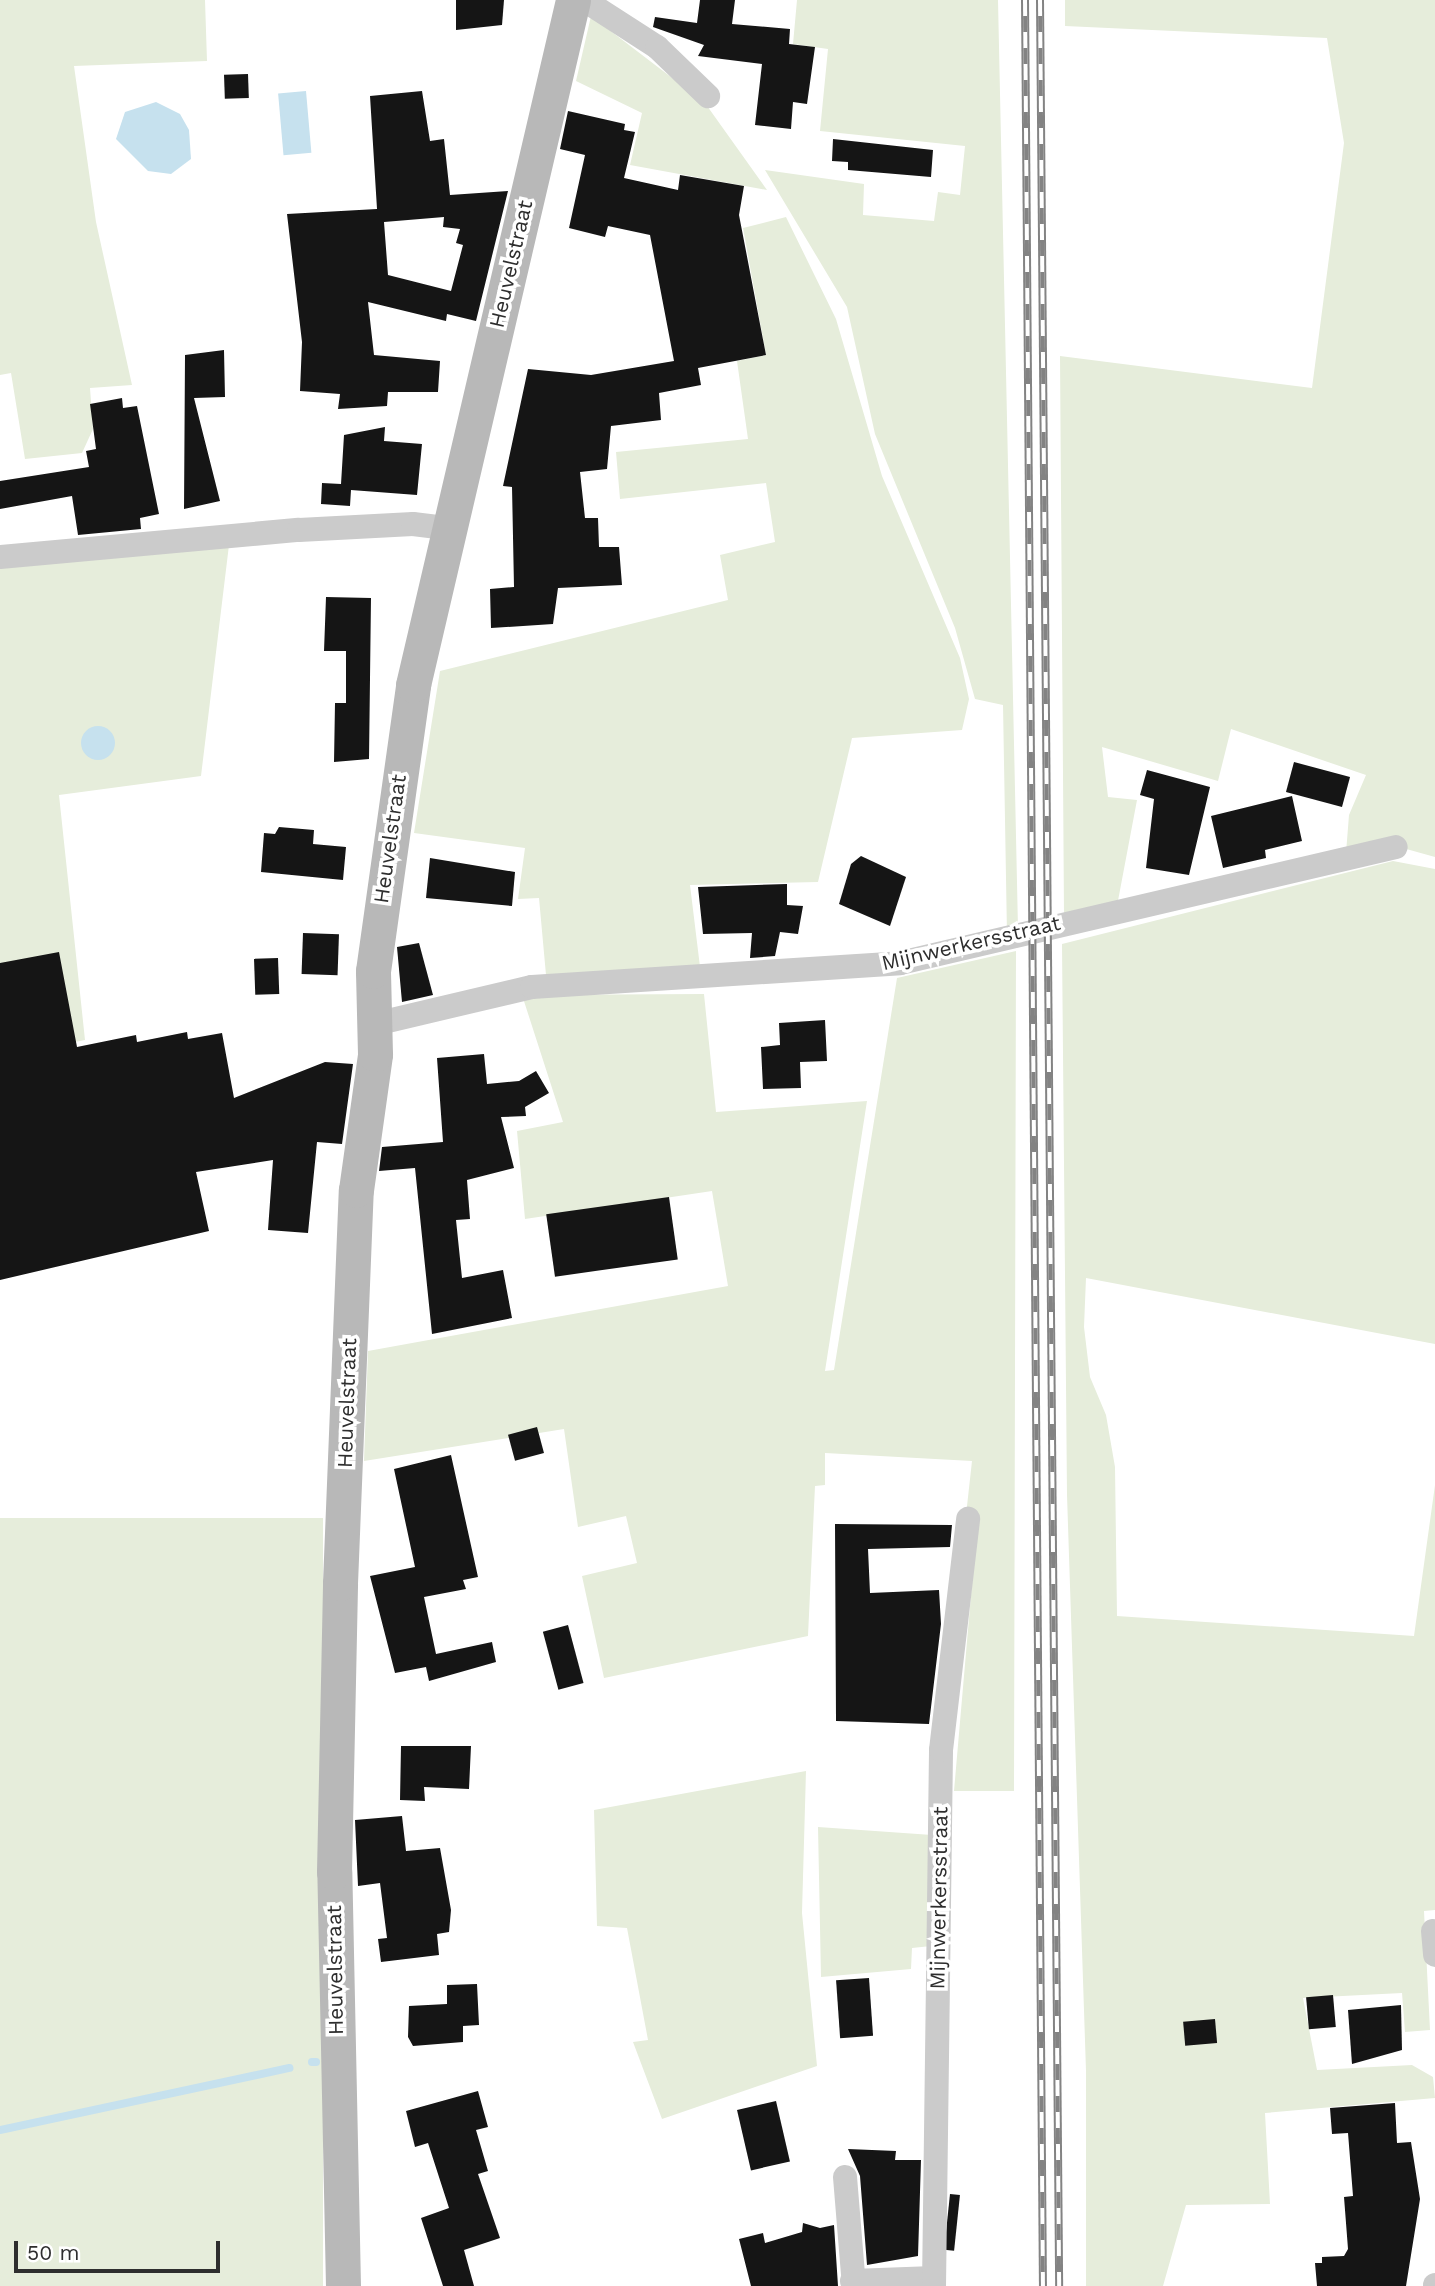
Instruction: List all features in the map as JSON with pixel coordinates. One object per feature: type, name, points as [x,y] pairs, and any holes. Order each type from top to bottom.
[{"type":"street","name":"Heuvelstraat","points":[[343,2286],[334,1872],[340,1583],[356,1190],[375,1024],[373,971],[396,792],[448,528],[573,0]]},
{"type":"street","points":[[584,0],[657,47],[708,96]]},
{"type":"street","points":[[0,557],[299,530],[413,524],[448,528]]},
{"type":"street","name":"Mijnwerkersstraat","points":[[375,1024],[532,987],[900,963],[1396,847]]},
{"type":"street","name":"Mijnwerkersstraat","points":[[845,2177],[853,2283],[934,2282],[941,1750],[968,1519]]},
{"type":"green space","points":[[0,0],[205,0],[207,61],[74,66],[96,222],[132,385],[90,388],[93,429],[82,453],[25,459],[11,373],[0,375]]},
{"type":"green space","points":[[797,0],[998,0],[1018,929],[1007,935],[1003,705],[975,699],[955,628],[875,434],[847,307],[765,170],[864,184],[863,215],[934,221],[938,192],[960,195],[965,146],[820,131],[828,49],[793,44]]},
{"type":"green space","points":[[1065,0],[1435,0],[1435,857],[1392,845],[1346,853],[1349,815],[1366,775],[1231,729],[1218,781],[1102,747],[1108,797],[1137,800],[1117,906],[1064,915],[1060,356],[1312,388],[1344,143],[1327,38],[1065,26]]},
{"type":"green space","points":[[591,16],[705,103],[767,190],[630,165],[642,113],[576,81]]},
{"type":"green space","points":[[786,217],[836,319],[882,476],[960,658],[969,699],[962,730],[852,738],[818,882],[690,885],[701,975],[546,975],[539,898],[518,899],[525,848],[414,833],[440,671],[728,600],[720,555],[775,542],[766,483],[620,499],[616,452],[748,439],[737,361],[766,355],[743,228]]},
{"type":"green space","points":[[229,545],[201,776],[59,795],[85,1040],[0,1057],[0,563]]},
{"type":"green space","points":[[1393,861],[1435,869],[1435,1344],[1086,1278],[1084,1327],[1090,1377],[1106,1415],[1115,1467],[1117,1616],[1414,1636],[1435,1485],[1435,1910],[1424,1911],[1430,2030],[1405,2032],[1402,1993],[1303,1998],[1317,2070],[1412,2065],[1433,2077],[1435,2098],[1265,2113],[1270,2204],[1186,2205],[1163,2286],[1086,2286],[1086,2071],[1067,1495],[1062,944]]},
{"type":"green space","points":[[1016,951],[1014,1791],[954,1791],[977,1526],[965,1524],[972,1461],[825,1453],[825,1485],[815,1486],[808,1636],[604,1678],[582,1576],[637,1563],[626,1516],[578,1527],[564,1429],[364,1461],[368,1351],[728,1286],[712,1191],[525,1219],[517,1131],[563,1122],[522,995],[704,994],[716,1112],[867,1101],[825,1371],[834,1370],[897,978]]},
{"type":"green space","points":[[0,1518],[323,1518],[323,2286],[0,2286]]},
{"type":"green space","points":[[806,1771],[802,1913],[817,2066],[662,2119],[633,2042],[648,2040],[627,1928],[597,1926],[594,1810]]},
{"type":"green space","points":[[818,1827],[932,1835],[931,1946],[912,1948],[911,1969],[821,1977]]},
{"type":"water","points":[[306,91],[311,153],[284,155],[278,93]]},
{"type":"water","points":[[156,102],[180,114],[189,130],[191,159],[171,174],[148,171],[116,139],[125,112]]},
{"type":"water","points":[[98,726],[110,731],[115,743],[110,755],[98,760],[86,755],[81,743],[86,731]]},
{"type":"building","points":[[456,0],[504,0],[502,25],[456,30]]},
{"type":"building","points":[[700,0],[735,0],[732,24],[790,29],[789,44],[815,47],[807,104],[793,102],[791,129],[755,125],[762,64],[698,56],[704,45],[653,27],[655,17],[697,23]]},
{"type":"building","points":[[248,74],[249,98],[225,99],[224,75]]},
{"type":"building","points":[[422,91],[430,141],[444,139],[450,195],[508,191],[476,321],[447,314],[446,321],[368,302],[374,355],[440,361],[438,392],[388,392],[387,406],[338,409],[340,394],[300,391],[302,342],[287,214],[377,209],[370,96]],"holes":[[[444,217],[443,227],[460,229],[456,243],[463,245],[451,291],[388,275],[384,222]]]},
{"type":"building","points":[[568,111],[625,124],[624,130],[635,132],[624,178],[678,190],[680,175],[744,186],[739,215],[766,355],[698,368],[701,385],[659,393],[661,420],[611,426],[607,469],[580,472],[585,518],[598,518],[599,547],[619,547],[622,585],[558,588],[553,624],[491,628],[490,589],[514,587],[512,487],[503,486],[528,369],[591,375],[674,361],[650,235],[608,226],[605,237],[569,228],[585,155],[560,149]]},
{"type":"building","points":[[833,139],[933,150],[931,177],[848,170],[848,162],[832,161]]},
{"type":"building","points":[[224,350],[225,397],[194,398],[220,501],[184,509],[185,355]]},
{"type":"building","points":[[122,398],[123,408],[137,406],[159,514],[140,518],[141,529],[78,535],[72,496],[0,509],[0,481],[89,467],[86,451],[96,449],[90,404]]},
{"type":"building","points":[[385,427],[384,441],[422,444],[417,495],[351,490],[350,506],[321,504],[322,483],[341,484],[344,435]]},
{"type":"building","points":[[326,597],[371,598],[369,759],[334,762],[335,703],[346,703],[346,651],[324,651]]},
{"type":"building","points":[[1294,762],[1350,777],[1342,807],[1286,792]]},
{"type":"building","points":[[1147,770],[1210,787],[1189,875],[1146,868],[1154,799],[1140,795]]},
{"type":"building","points":[[1292,796],[1302,841],[1265,850],[1266,858],[1223,868],[1211,816]]},
{"type":"building","points":[[279,827],[314,830],[313,844],[346,847],[343,880],[261,872],[264,833],[275,834]]},
{"type":"building","points":[[861,856],[906,877],[890,926],[839,904],[851,864]]},
{"type":"building","points":[[430,858],[515,872],[512,906],[426,898]]},
{"type":"building","points":[[787,884],[787,905],[803,906],[798,934],[780,932],[775,956],[750,958],[752,933],[703,934],[698,887]]},
{"type":"building","points":[[303,933],[339,934],[338,975],[302,974]]},
{"type":"building","points":[[419,943],[433,995],[402,1002],[397,947]]},
{"type":"building","points":[[59,952],[77,1047],[136,1035],[137,1042],[187,1032],[188,1039],[222,1033],[234,1098],[325,1062],[353,1064],[342,1144],[317,1142],[308,1233],[268,1230],[273,1160],[196,1172],[209,1231],[0,1280],[0,963]]},
{"type":"building","points":[[278,958],[279,994],[255,995],[254,959]]},
{"type":"building","points":[[825,1020],[827,1061],[800,1062],[801,1088],[763,1089],[761,1047],[780,1045],[779,1023]]},
{"type":"building","points":[[484,1054],[487,1084],[519,1081],[536,1071],[549,1093],[525,1107],[526,1116],[501,1117],[514,1168],[467,1180],[470,1219],[456,1220],[462,1278],[503,1270],[512,1318],[432,1334],[415,1168],[379,1171],[382,1147],[443,1142],[437,1058]]},
{"type":"building","points":[[669,1197],[678,1259],[555,1277],[546,1214]]},
{"type":"building","points":[[537,1427],[544,1453],[515,1461],[508,1435]]},
{"type":"building","points":[[451,1455],[478,1577],[463,1580],[466,1589],[424,1597],[436,1654],[492,1642],[496,1662],[429,1681],[426,1667],[395,1673],[370,1576],[415,1567],[394,1469]]},
{"type":"building","points":[[835,1524],[952,1525],[950,1547],[868,1549],[870,1593],[939,1590],[941,1624],[929,1724],[836,1721]]},
{"type":"building","points":[[568,1625],[584,1683],[558,1690],[543,1632]]},
{"type":"building","points":[[401,1746],[471,1746],[469,1789],[424,1787],[425,1801],[400,1800]]},
{"type":"building","points":[[402,1816],[406,1851],[440,1848],[451,1910],[449,1932],[437,1934],[439,1955],[381,1962],[378,1939],[387,1938],[380,1883],[358,1886],[355,1820]]},
{"type":"building","points":[[869,1978],[873,2036],[840,2038],[836,1980]]},
{"type":"building","points":[[477,1984],[479,2025],[463,2026],[463,2042],[413,2046],[408,2037],[409,2006],[447,2004],[447,1985]]},
{"type":"building","points":[[1333,1995],[1336,2027],[1309,2029],[1306,1997]]},
{"type":"building","points":[[1401,2005],[1402,2050],[1352,2064],[1348,2010]]},
{"type":"building","points":[[1215,2019],[1217,2043],[1185,2046],[1183,2022]]},
{"type":"building","points":[[478,2091],[488,2127],[476,2130],[488,2171],[478,2174],[500,2238],[464,2250],[474,2286],[443,2286],[421,2218],[449,2208],[428,2143],[415,2147],[406,2111]]},
{"type":"building","points":[[776,2101],[790,2161],[751,2170],[737,2110]]},
{"type":"building","points":[[1395,2103],[1397,2143],[1411,2142],[1420,2199],[1406,2286],[1317,2286],[1315,2263],[1322,2263],[1322,2257],[1344,2256],[1348,2249],[1344,2197],[1353,2196],[1348,2133],[1332,2134],[1330,2108]]},
{"type":"building","points":[[848,2149],[896,2151],[895,2160],[921,2160],[918,2256],[867,2265],[860,2176]]},
{"type":"building","points":[[950,2194],[960,2195],[954,2251],[944,2250]]},
{"type":"building","points":[[803,2223],[820,2228],[834,2225],[838,2286],[751,2286],[739,2239],[763,2233],[765,2243],[802,2232]]},
{"type":"waterway","points":[[0,2130],[289,2068]]},
{"type":"railway","points":[[1025,0],[1043,2286]]},
{"type":"railway","points":[[1040,0],[1059,2286]]}]
